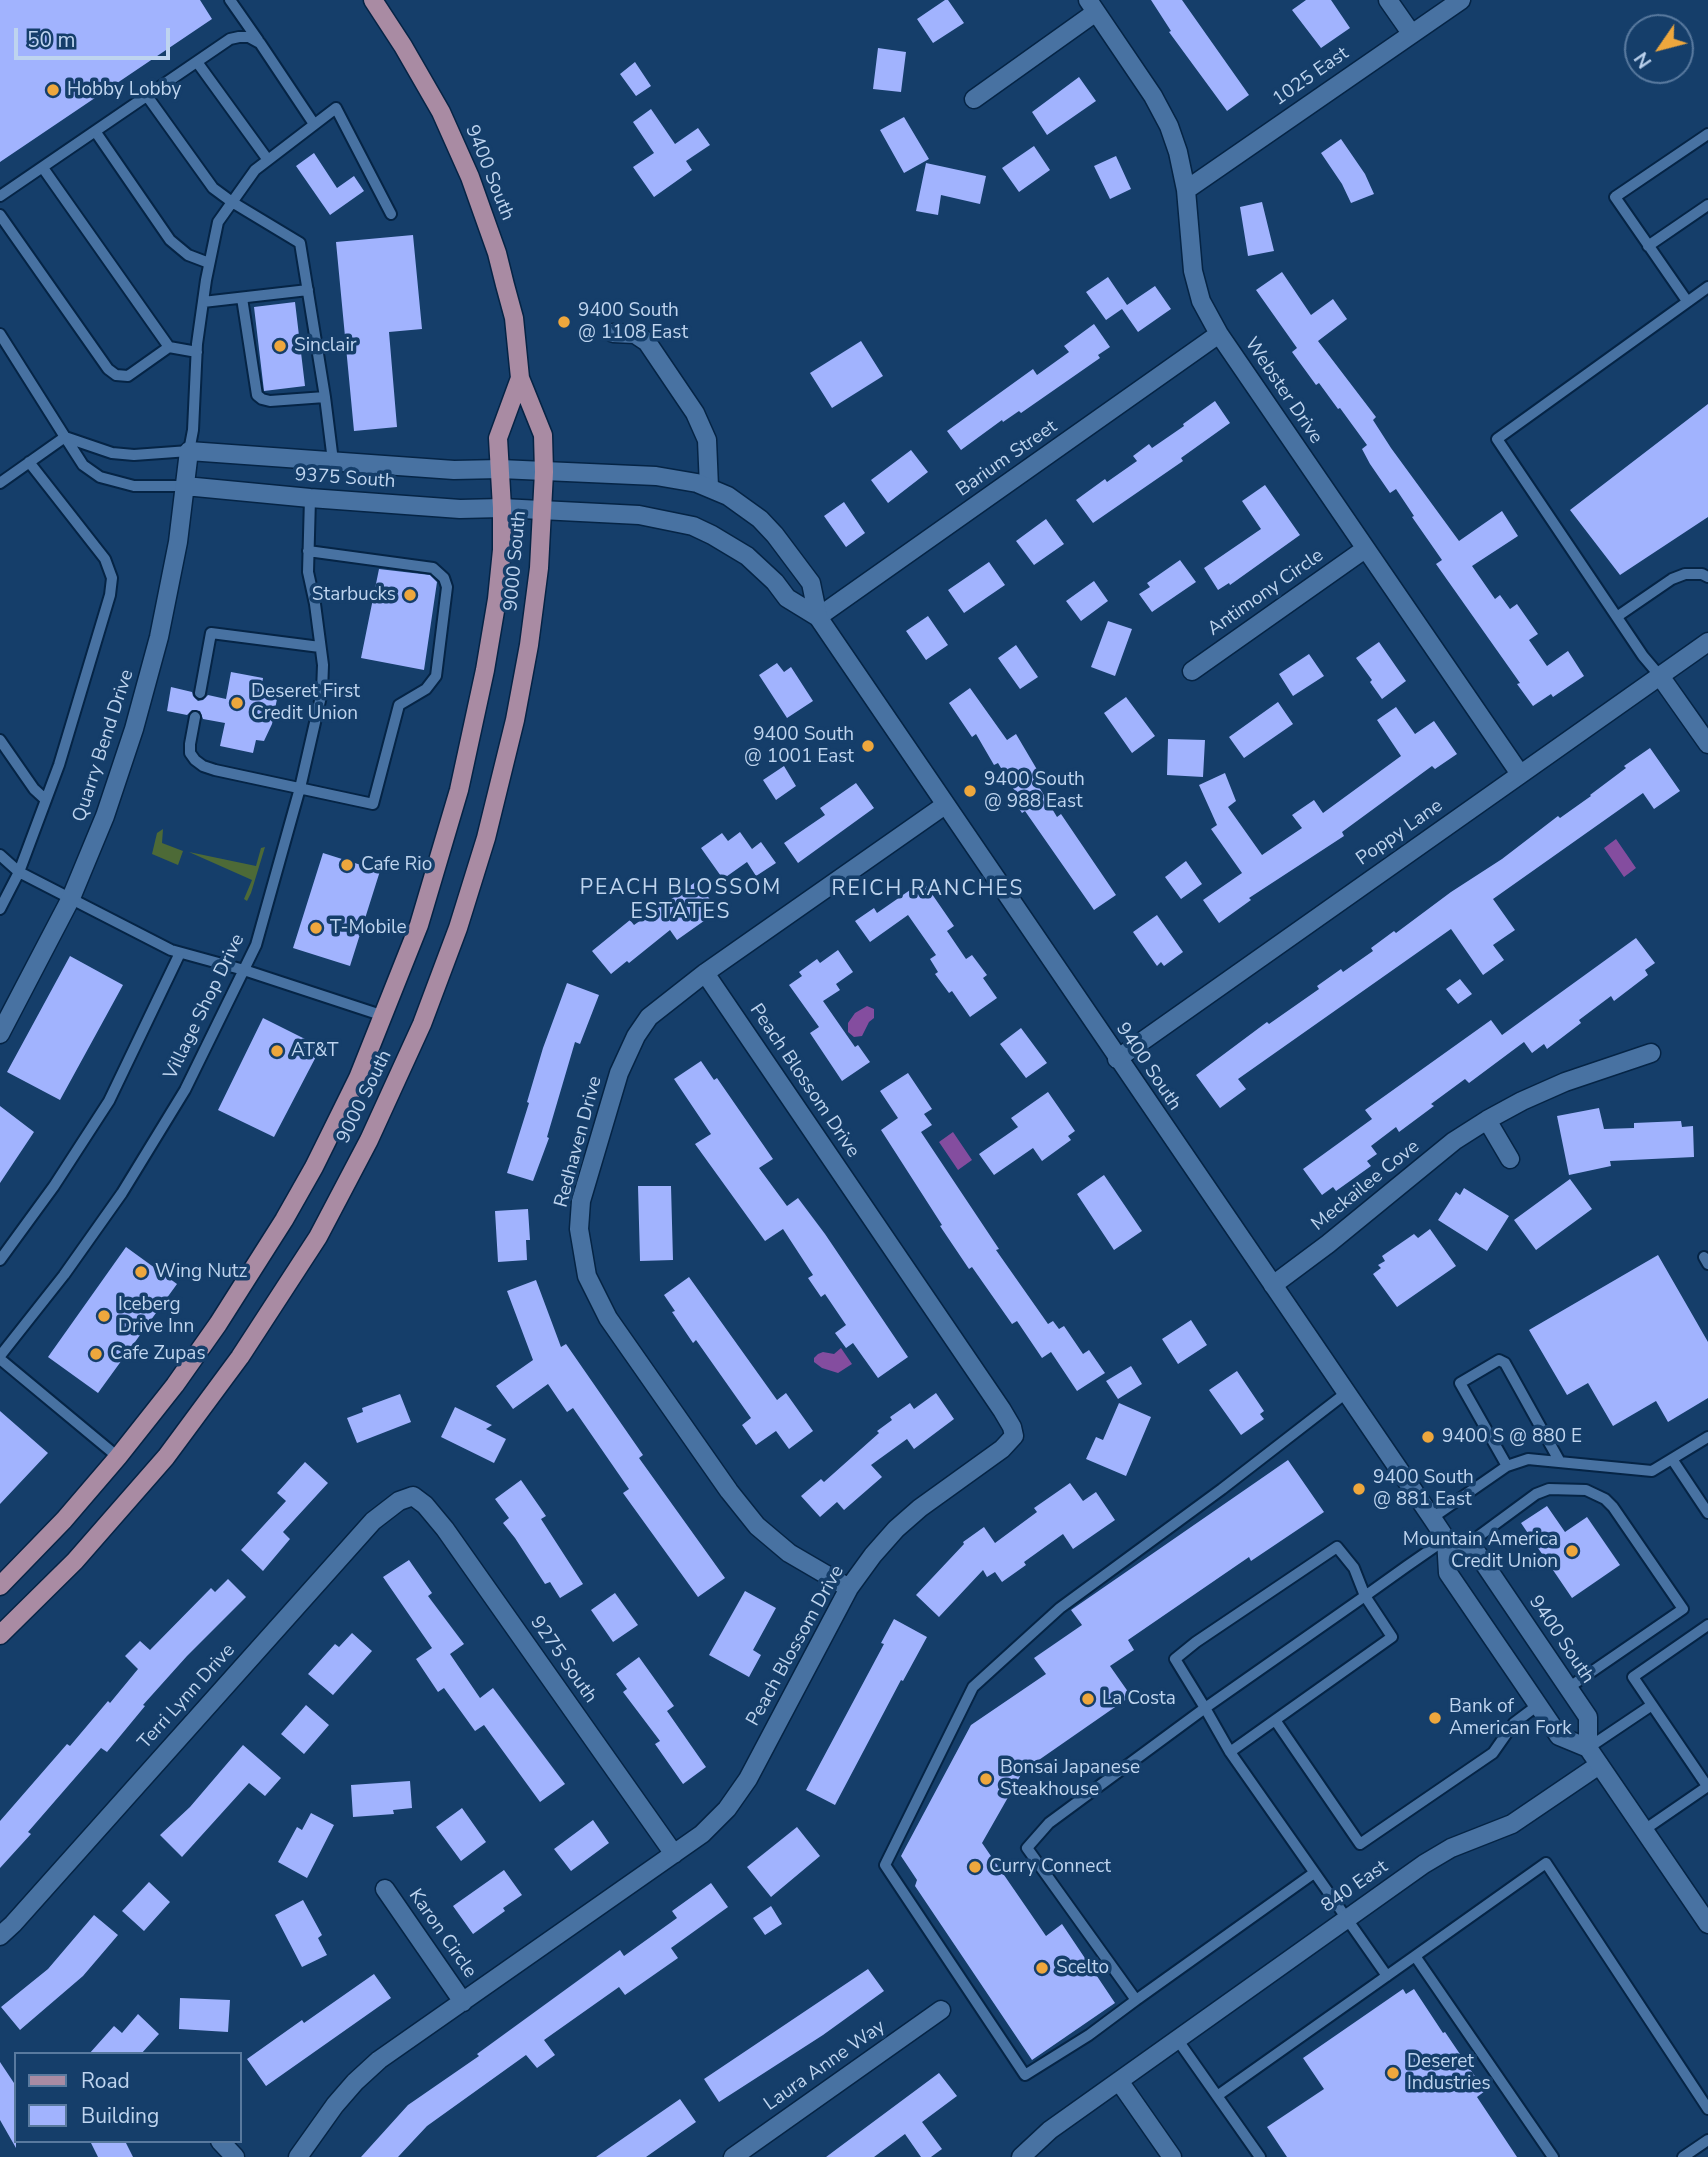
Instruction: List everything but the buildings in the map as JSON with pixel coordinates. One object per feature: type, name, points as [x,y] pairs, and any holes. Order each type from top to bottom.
[{"type":"main road","name":"9400 South","points":[[373,0],[441,112],[470,177],[497,253],[511,307],[520,378],[543,435],[544,472]]},
{"type":"main road","name":"9400 South","points":[[500,469],[498,438],[520,378]]},
{"type":"main road","name":"9000 South","points":[[0,1586],[64,1520],[175,1385],[278,1231],[337,1123],[384,1016],[431,889],[462,778],[483,682],[497,599],[502,550],[500,469]]},
{"type":"main road","name":"9000 South","points":[[0,1635],[101,1533],[204,1408],[318,1237],[391,1094],[422,1024],[458,928],[492,813],[515,720],[540,553],[544,472]]},
{"type":"street","points":[[1388,0],[1411,33]]},
{"type":"street","name":"1025 East","points":[[1186,190],[1461,0]]},
{"type":"street","points":[[974,99],[1092,6]]},
{"type":"street","name":"Webster Drive","points":[[1092,6],[1153,96],[1169,126],[1186,190],[1193,271],[1202,301],[1219,334],[1520,774]]},
{"type":"street","points":[[613,333],[635,334],[648,342],[695,413],[707,440],[709,487]]},
{"type":"street","name":"Barium Street","points":[[818,617],[1219,334]]},
{"type":"street","name":"9375 South","points":[[189,451],[454,470],[500,469]]},
{"type":"street","name":"Quarry Bend Drive","points":[[0,1034],[71,898],[104,816],[138,716],[159,637],[178,542],[189,451]]},
{"type":"street","name":"9400 South","points":[[500,469],[679,479],[709,487],[728,496],[745,507],[775,535],[811,583],[818,617],[1446,1539],[1448,1573],[1559,1736],[1588,1748]]},
{"type":"street","name":"9375 South","points":[[186,486],[460,509],[502,508]]},
{"type":"street","name":"9400 South","points":[[502,508],[639,515],[693,526],[747,556],[775,582],[787,598],[818,617]]},
{"type":"street","name":"Antimony Circle","points":[[1192,671],[1365,549]]},
{"type":"street","name":"Poppy Lane","points":[[1117,1059],[1708,642]]},
{"type":"street","points":[[1660,676],[1708,744]]},
{"type":"street","name":"Redhaven Drive","points":[[849,1588],[789,1553],[757,1526],[721,1481],[608,1318],[587,1276],[579,1229],[582,1201],[618,1073],[636,1036],[649,1017],[705,973],[945,805]]},
{"type":"street","name":"Peach Blossom Drive","points":[[298,2157],[335,2105],[379,2060],[702,1834],[727,1809],[748,1779],[849,1588],[873,1555],[896,1529],[920,1508],[1002,1449],[1014,1436],[1012,1427],[705,973]]},
{"type":"street","name":"Meckailee Cove","points":[[1273,1285],[1328,1244],[1454,1141],[1487,1120],[1565,1082],[1651,1053]]},
{"type":"street","points":[[1487,1120],[1510,1159]]},
{"type":"street","name":"9275 South","points":[[413,1496],[436,1516],[674,1854]]},
{"type":"street","name":"Terri Lynn Drive","points":[[0,1936],[32,1904],[373,1521],[399,1501],[413,1496]]},
{"type":"street","name":"9400 South","points":[[1446,1539],[1477,1553],[1588,1717],[1588,1748],[1708,1924]]},
{"type":"street","name":"840 East","points":[[1021,2157],[1050,2130],[1437,1855],[1512,1824],[1599,1765]]},
{"type":"street","name":"Karon Circle","points":[[385,1889],[463,2002]]},
{"type":"street","name":"Laura Anne Way","points":[[733,2157],[941,2010]]},
{"type":"street","points":[[1119,2081],[1172,2157]]},
{"type":"street","points":[[222,2143],[235,2157]]},
{"type":"lane","points":[[230,0],[314,124]]},
{"type":"lane","points":[[0,197],[230,39],[249,37],[260,43]]},
{"type":"lane","points":[[197,62],[268,160]]},
{"type":"lane","points":[[147,96],[213,188],[300,243],[326,397],[333,461]]},
{"type":"lane","points":[[65,437],[112,453],[134,455],[189,451],[203,302],[218,222],[255,170],[336,108],[391,214]]},
{"type":"lane","points":[[95,131],[170,240],[188,255],[209,263]]},
{"type":"lane","points":[[1687,301],[1615,197],[1708,134]]},
{"type":"lane","points":[[43,167],[169,347],[197,352]]},
{"type":"lane","points":[[1648,246],[1708,205]]},
{"type":"lane","points":[[0,215],[108,369],[116,375],[128,376],[169,347]]},
{"type":"lane","points":[[1660,676],[1643,656],[1497,439],[1708,287]]},
{"type":"lane","points":[[203,302],[308,290]]},
{"type":"lane","points":[[242,298],[257,395],[270,401],[326,397]]},
{"type":"lane","points":[[0,334],[83,465],[100,477],[134,486],[186,486]]},
{"type":"lane","points":[[0,483],[65,437]]},
{"type":"lane","points":[[0,909],[19,872],[59,765],[110,595],[112,578],[105,559],[29,463]]},
{"type":"lane","name":"Village Shop Drive","points":[[0,1357],[64,1275],[122,1193],[185,1090],[256,945],[300,788],[322,692],[315,604],[308,572],[310,498]]},
{"type":"lane","points":[[195,717],[190,753],[203,765],[215,771],[373,804],[399,705],[426,689],[436,676],[447,587],[444,578],[433,568],[308,551]]},
{"type":"lane","points":[[1618,616],[1672,579],[1685,574],[1702,574],[1708,577]]},
{"type":"lane","points":[[200,693],[211,633],[320,647]]},
{"type":"lane","points":[[0,740],[34,789],[46,800]]},
{"type":"lane","points":[[0,855],[19,872],[180,953],[244,970],[384,1016]]},
{"type":"lane","points":[[0,1260],[54,1186],[109,1101],[180,953]]},
{"type":"lane","points":[[0,1357],[118,1457]]},
{"type":"lane","points":[[1507,1466],[1460,1383],[1499,1360],[1515,1380],[1560,1462]]},
{"type":"lane","points":[[1314,1873],[1089,2035],[1025,2075],[885,1865],[973,1687],[1060,1608],[1222,1489],[1346,1393]]},
{"type":"lane","points":[[1432,1518],[1507,1466],[1528,1459],[1652,1471],[1708,1437]]},
{"type":"lane","points":[[1672,1459],[1708,1513]]},
{"type":"lane","points":[[1464,1547],[1536,1494],[1549,1489],[1586,1490],[1605,1499],[1613,1507],[1684,1609],[1568,1688]]},
{"type":"lane","points":[[1136,2000],[1027,1848],[1049,1824],[1205,1708],[1446,1539]]},
{"type":"lane","points":[[1230,1752],[1392,1637],[1365,1596],[1354,1568],[1337,1548],[1196,1642],[1175,1660],[1230,1752],[1387,1976]]},
{"type":"lane","points":[[1644,1830],[1708,1786],[1633,1677],[1708,1625]]},
{"type":"lane","points":[[1275,1720],[1360,1844],[1493,1753],[1514,1723],[1538,1705]]},
{"type":"lane","points":[[1588,1748],[1652,1705]]},
{"type":"lane","points":[[1217,2096],[1546,1863],[1708,2109]]},
{"type":"lane","points":[[1415,1956],[1553,2157]]},
{"type":"lane","points":[[1177,2039],[1260,2157]]},
{"type":"lane","points":[[1683,2157],[1708,2140]]},
{"type":"green space","points":[[163,829],[162,843],[183,851],[178,865],[152,854],[157,833]]},
{"type":"green space","points":[[265,847],[247,901],[244,899],[252,880],[189,852],[256,866],[261,848]]},
{"type":"shaded area","points":[[1616,839],[1636,868],[1624,877],[1604,848]]},
{"type":"shaded area","points":[[867,1006],[874,1009],[874,1018],[862,1036],[854,1037],[848,1032],[848,1023],[855,1013]]},
{"type":"shaded area","points":[[953,1132],[972,1160],[958,1170],[939,1142]]},
{"type":"shaded area","points":[[841,1348],[852,1364],[838,1373],[822,1368],[814,1362],[818,1354],[834,1354]]},
{"type":"place","name":"Hobby Lobby","points":[[53,90]]},
{"type":"place","name":"9400 South @ 1108 East","points":[[564,322]]},
{"type":"place","name":"Sinclair","points":[[280,346]]},
{"type":"place","name":"Starbucks","points":[[410,595]]},
{"type":"place","name":"Deseret First Credit Union","points":[[237,703]]},
{"type":"place","name":"9400 South @ 1001 East","points":[[868,746]]},
{"type":"place","name":"9400 South @ 988 East","points":[[970,791]]},
{"type":"place","name":"Cafe Rio","points":[[347,865]]},
{"type":"place","name":"T-Mobile","points":[[316,928]]},
{"type":"place","name":"AT&T","points":[[277,1051]]},
{"type":"place","name":"Wing Nutz","points":[[141,1272]]},
{"type":"place","name":"Iceberg Drive Inn","points":[[104,1316]]},
{"type":"place","name":"Cafe Zupas","points":[[96,1354]]},
{"type":"place","name":"9400 S @ 880 E","points":[[1428,1437]]},
{"type":"place","name":"9400 South @ 881 East","points":[[1359,1489]]},
{"type":"place","name":"Mountain America Credit Union","points":[[1572,1551]]},
{"type":"place","name":"La Costa","points":[[1088,1699]]},
{"type":"place","name":"Bank of American Fork","points":[[1435,1718]]},
{"type":"place","name":"Bonsai Japanese Steakhouse","points":[[986,1779]]},
{"type":"place","name":"Curry Connect","points":[[975,1867]]},
{"type":"place","name":"Scelto","points":[[1042,1968]]},
{"type":"place","name":"Deseret Industries","points":[[1393,2073]]},
{"type":"district","name":"REICH RANCHES","points":[[928,890]]},
{"type":"district","name":"PEACH BLOSSOM ESTATES","points":[[681,901]]}]
